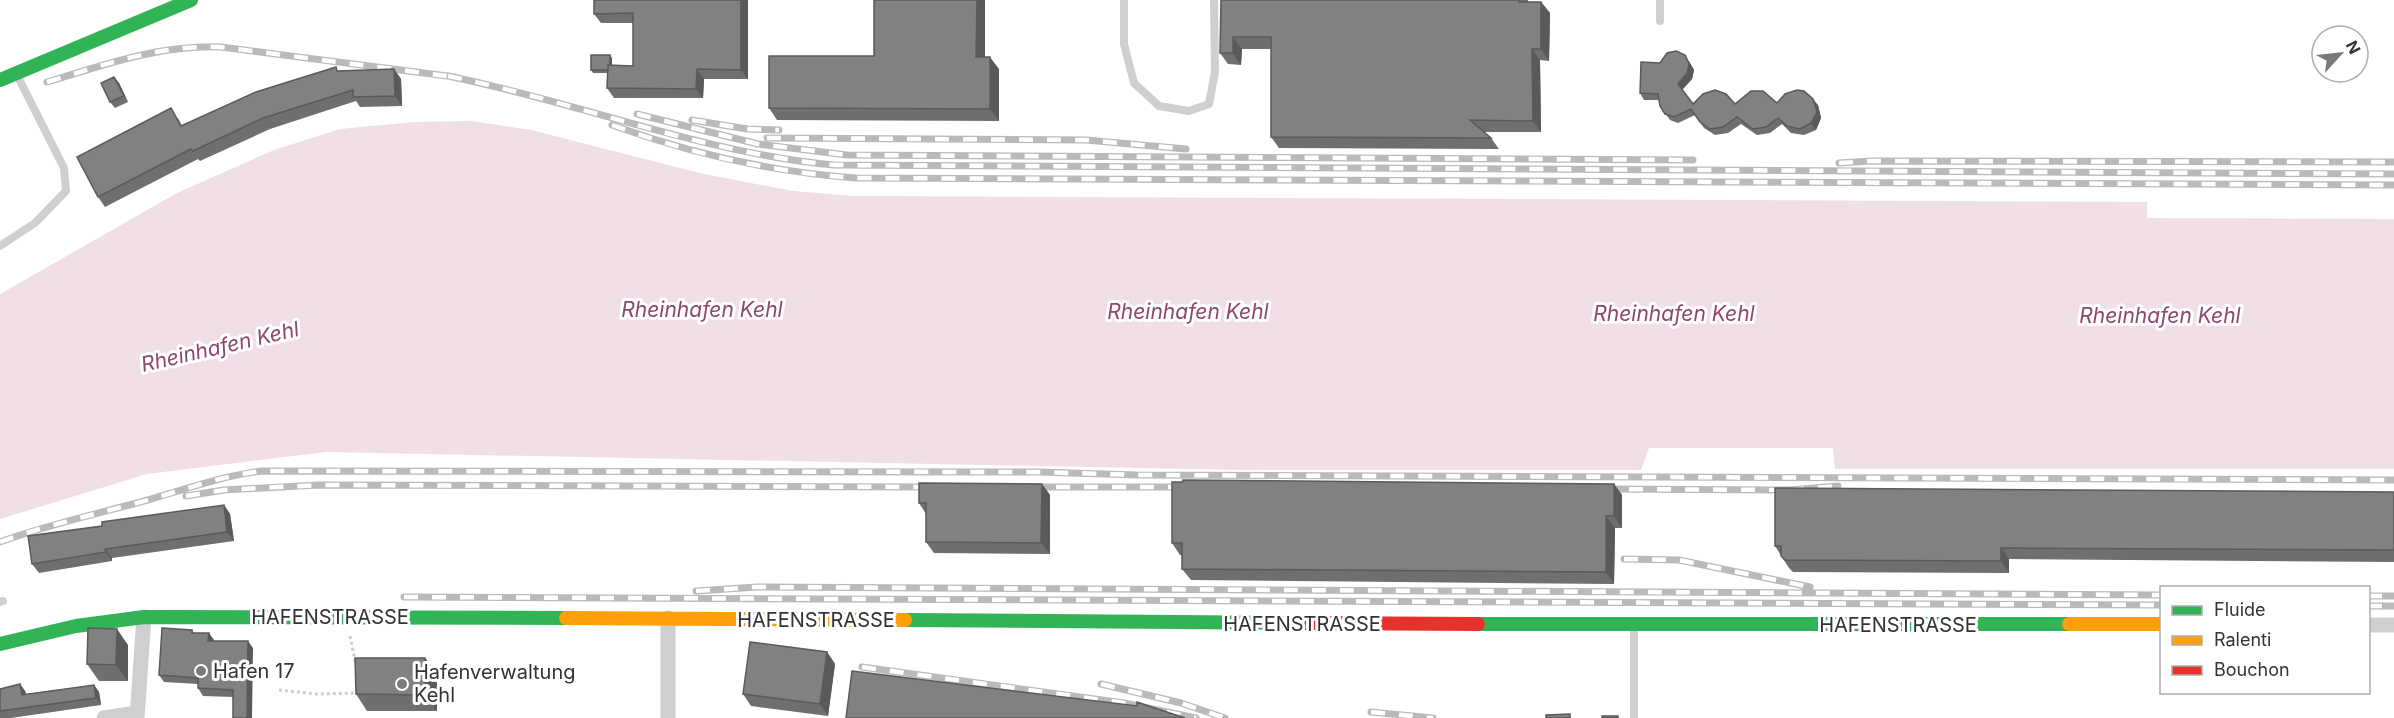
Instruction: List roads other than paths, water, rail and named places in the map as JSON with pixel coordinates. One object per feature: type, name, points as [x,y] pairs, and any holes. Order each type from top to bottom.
[{"type":"street","points":[[0,80],[191,0]]},
{"type":"street","points":[[104,718],[137,716],[144,617]]},
{"type":"street","name":"HAFENSTRASSE","points":[[0,644],[76,626],[144,617],[668,618],[1634,625],[2160,624]]},
{"type":"street","points":[[668,618],[668,718]]},
{"type":"street","points":[[2370,625],[2394,625]]},
{"type":"lane","points":[[1124,0],[1124,44],[1134,83],[1159,106],[1189,111],[1209,104],[1215,72],[1214,0]]},
{"type":"lane","points":[[1660,0],[1660,21]]},
{"type":"lane","points":[[0,246],[35,223],[66,191],[63,168],[16,73]]},
{"type":"lane","points":[[1634,625],[1634,718]]},
{"type":"water","name":"Rheinhafen Kehl","points":[[471,121],[531,130],[704,174],[793,191],[854,196],[2147,202],[2147,218],[2394,219],[2394,469],[1835,469],[1833,448],[1649,448],[1641,470],[1239,470],[326,452],[147,474],[0,519],[0,294],[177,193],[274,150],[340,129],[414,122]]},
{"type":"railway","points":[[47,82],[154,52],[198,47],[221,47],[455,77]]},
{"type":"railway","points":[[448,76],[736,150],[834,165],[2394,174]]},
{"type":"railway","points":[[637,114],[758,144],[847,155],[1693,160]]},
{"type":"railway","points":[[692,120],[747,129],[779,130]]},
{"type":"railway","points":[[612,125],[672,145],[732,160],[793,171],[856,178],[2394,185]]},
{"type":"railway","points":[[767,138],[1086,140],[1186,149]]},
{"type":"railway","points":[[1839,163],[1871,161],[2394,162]]},
{"type":"railway","points":[[0,542],[213,481],[262,471],[1038,472],[1137,475],[2394,480]]},
{"type":"railway","points":[[186,496],[224,490],[319,485],[935,487]]},
{"type":"railway","points":[[1790,490],[1838,486]]},
{"type":"railway","points":[[1028,487],[1187,487]]},
{"type":"railway","points":[[1601,489],[1793,490]]},
{"type":"railway","points":[[1624,559],[1679,560],[1810,587]]},
{"type":"railway","points":[[696,591],[757,587],[2160,595]]},
{"type":"railway","points":[[2370,596],[2394,596]]},
{"type":"railway","points":[[404,597],[2160,605]]},
{"type":"railway","points":[[2370,606],[2394,606]]},
{"type":"railway","points":[[862,667],[1124,703],[1196,718]]},
{"type":"railway","points":[[1101,684],[1181,703],[1225,718]]},
{"type":"railway","points":[[1371,712],[1433,718]]},
{"type":"place","name":"Hafen 17","points":[[201,671]]},
{"type":"place","name":"Hafenverwaltung Kehl","points":[[402,684]]}]
